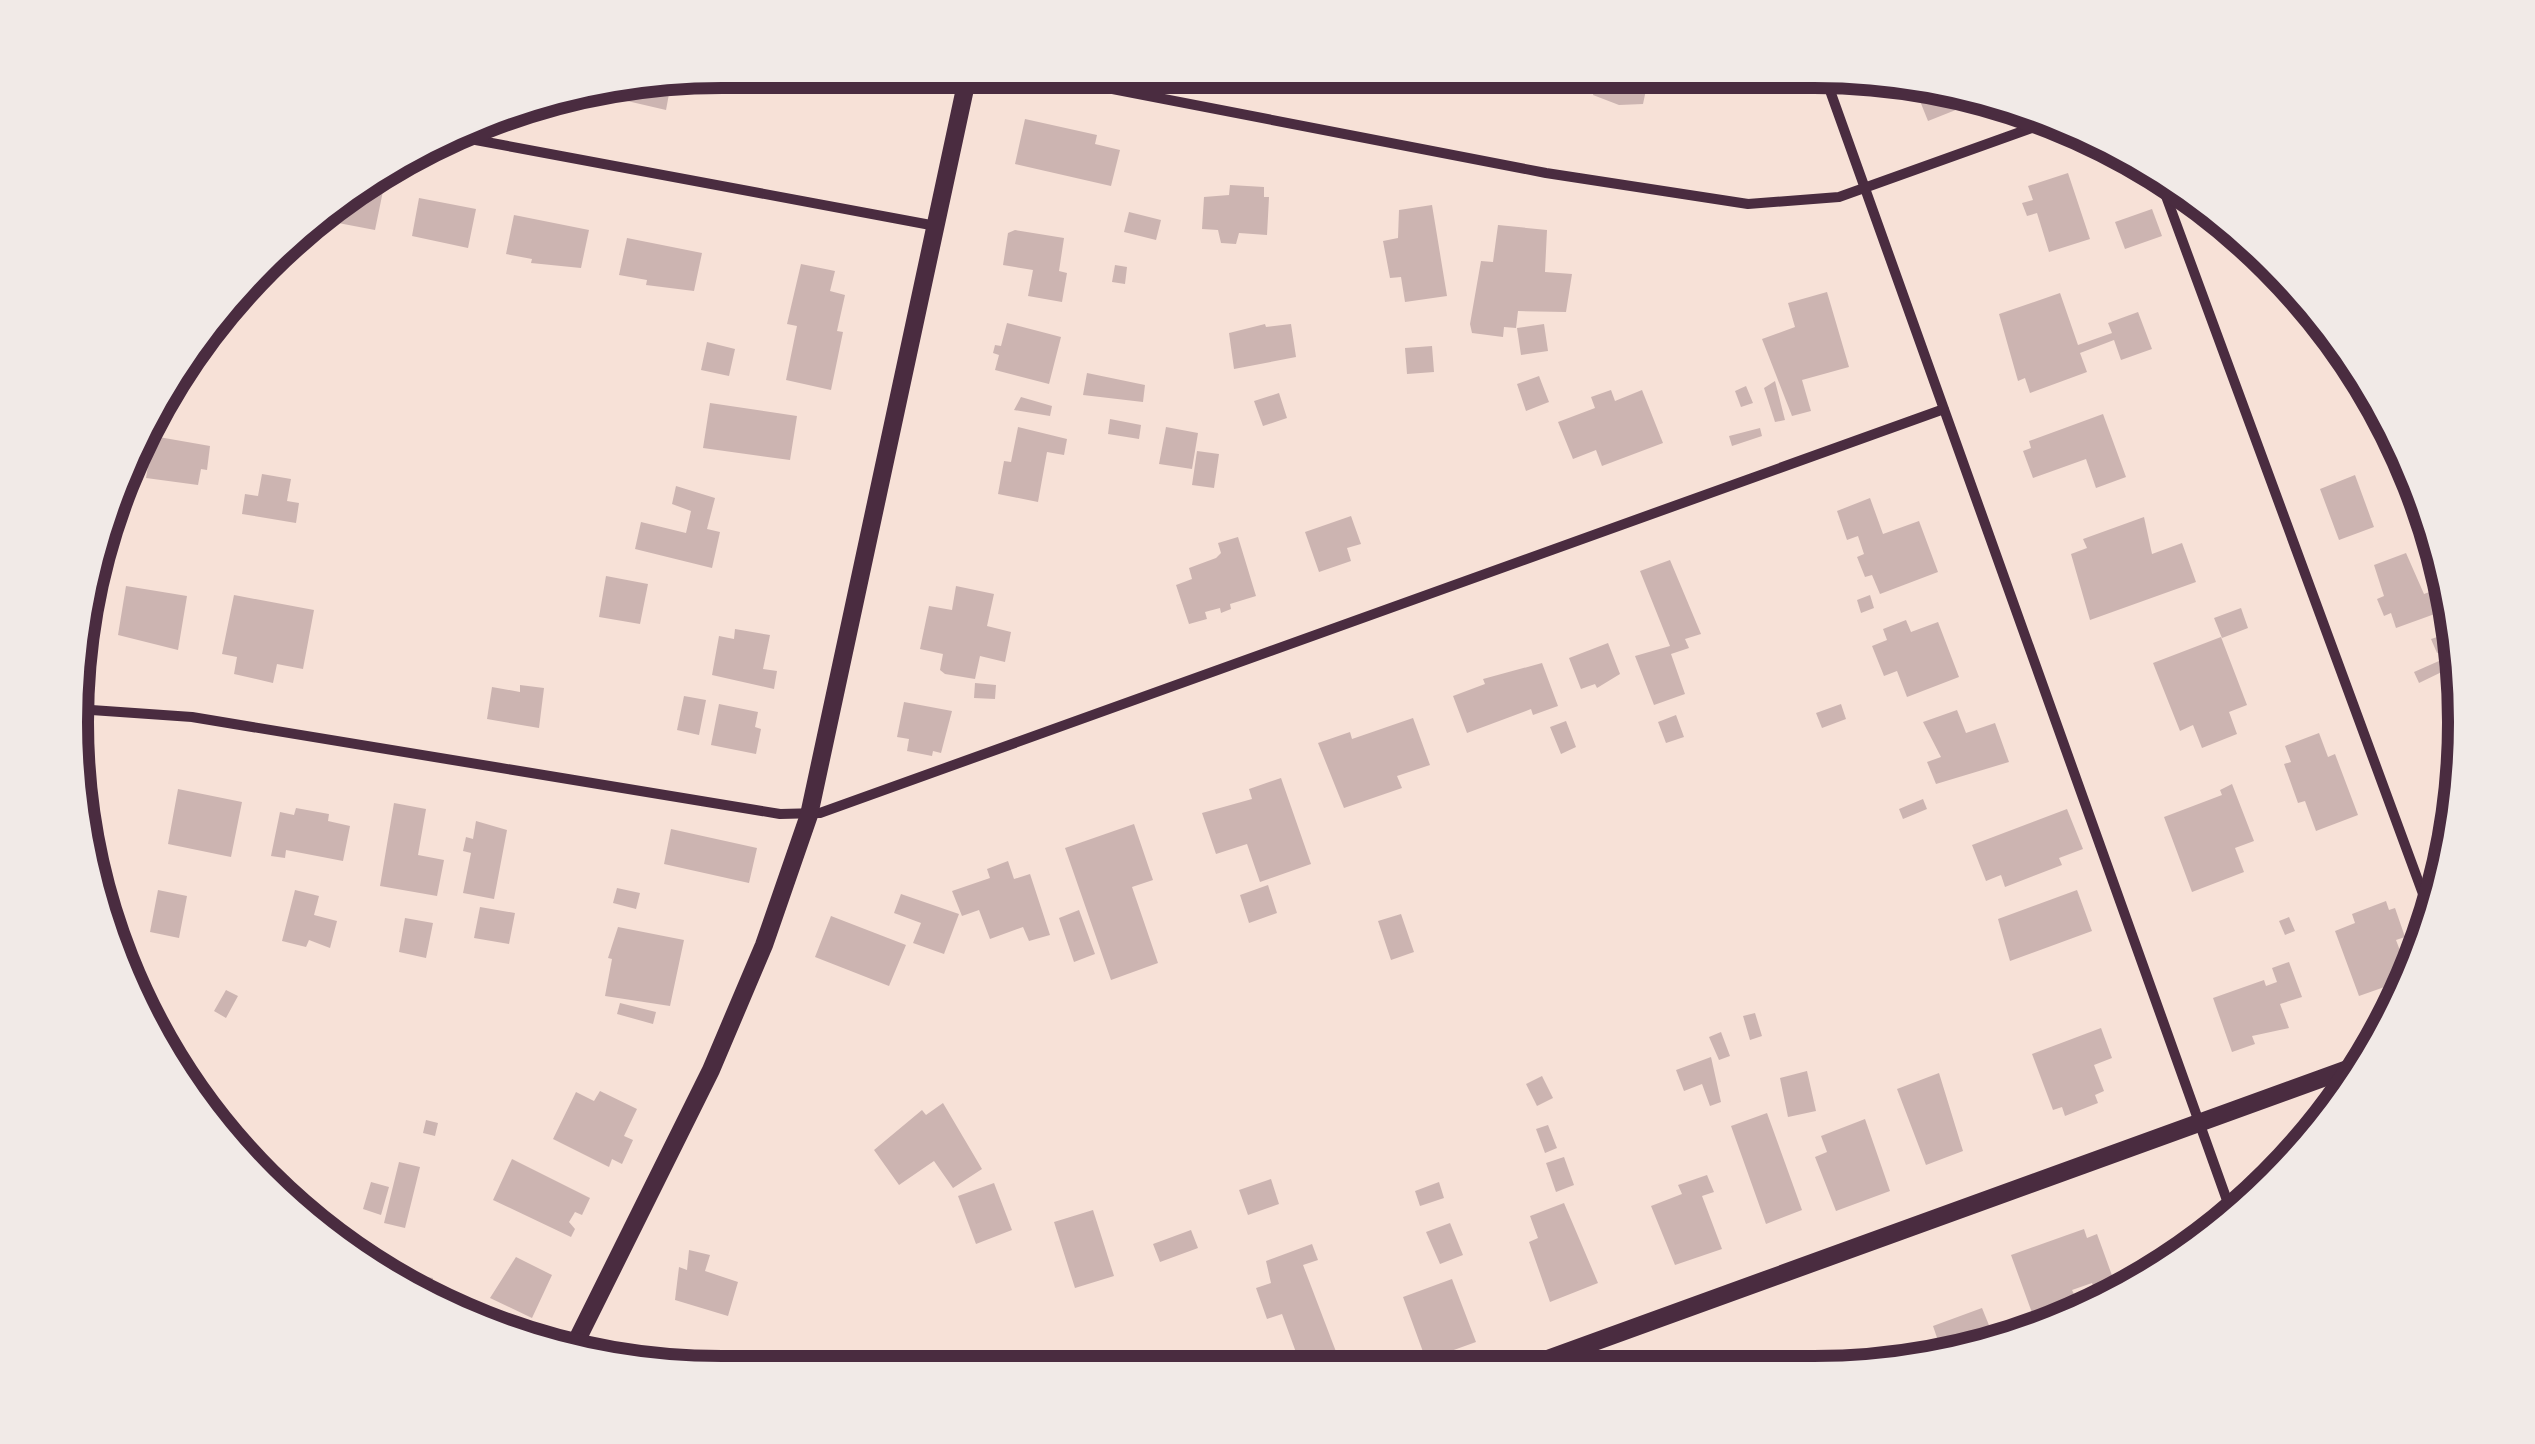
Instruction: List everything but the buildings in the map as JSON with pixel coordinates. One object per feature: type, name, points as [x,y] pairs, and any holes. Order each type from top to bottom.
[{"type":"street","points":[[577,1339],[711,1070],[764,945],[808,815],[965,88]]},
{"type":"street","points":[[1109,88],[1692,198],[1794,204],[1839,198],[2033,127]]},
{"type":"street","points":[[1830,88],[2227,1202]]},
{"type":"street","points":[[472,139],[936,226]]},
{"type":"street","points":[[2165,193],[2424,894]]},
{"type":"street","points":[[88,711],[192,717],[780,814],[808,815],[1210,676],[1726,484],[1944,409]]},
{"type":"street","points":[[1555,1356],[2344,1070]]}]
